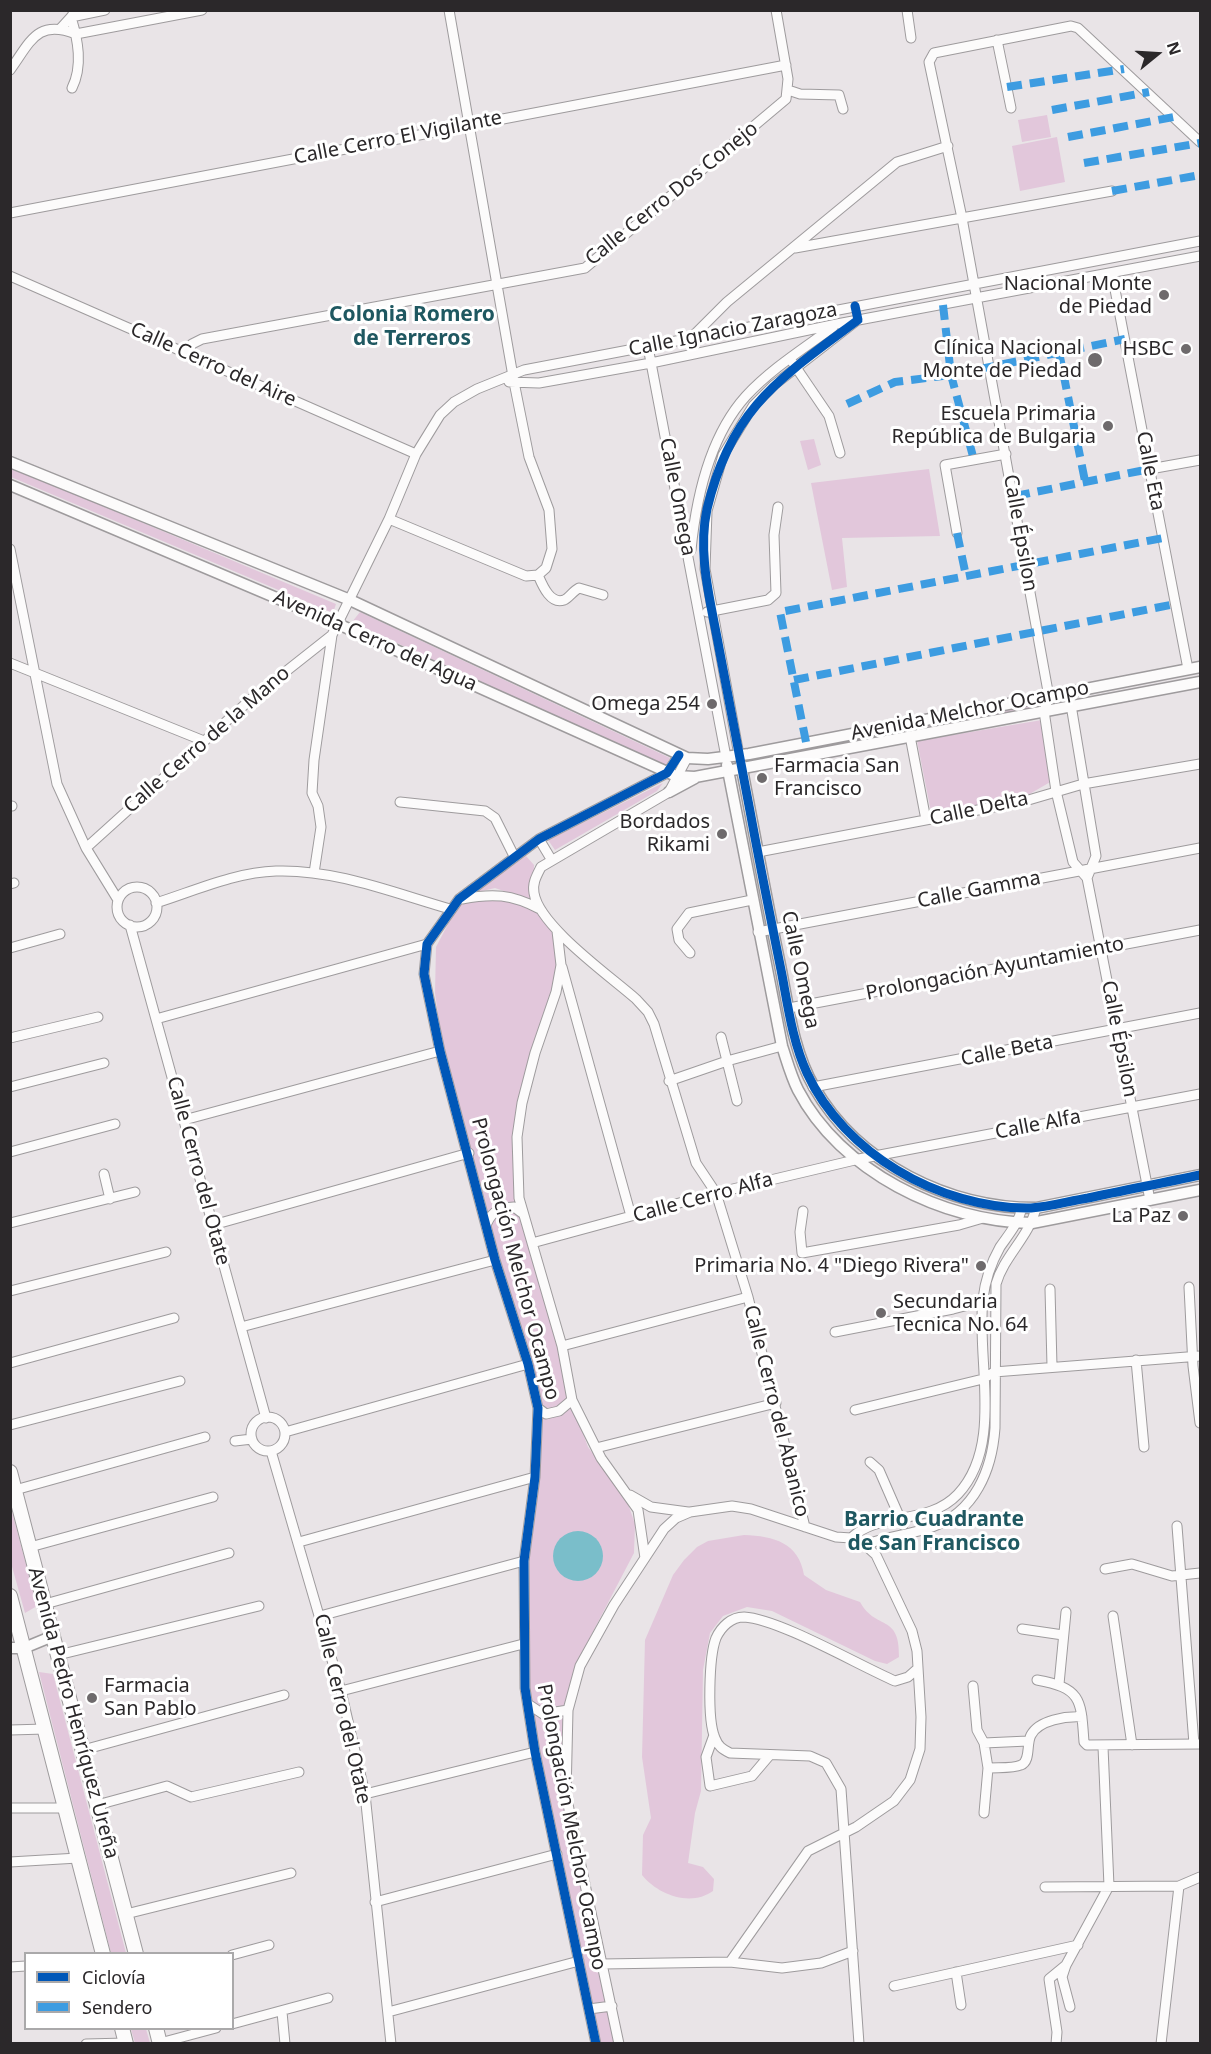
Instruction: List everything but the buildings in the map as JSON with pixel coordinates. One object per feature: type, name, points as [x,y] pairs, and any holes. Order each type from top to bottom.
[{"type":"main road","name":"Avenida Pedro Henríquez Ureña","points":[[10,1472],[136,1952]]},
{"type":"main road","name":"Avenida Pedro Henríquez Ureña","points":[[10,1596],[17,1648],[45,1729],[103,1952]]},
{"type":"street","points":[[61,28],[74,14],[105,10]]},
{"type":"street","points":[[10,70],[34,35],[49,28],[61,28],[76,34],[202,10]]},
{"type":"street","points":[[389,519],[526,576],[538,575],[546,568],[552,549],[549,510],[529,457],[513,378],[449,10]]},
{"type":"street","points":[[776,10],[788,90],[800,94],[839,95],[843,109]]},
{"type":"street","points":[[907,10],[912,38]]},
{"type":"street","points":[[72,88],[79,75],[74,14]]},
{"type":"street","points":[[1011,108],[997,40],[1071,26],[1078,28],[1200,142]]},
{"type":"street","name":"Calle Épsilon","points":[[997,40],[934,52],[929,62],[962,218],[972,285],[1006,454],[1049,697],[1044,711],[1056,791],[1073,862],[1087,879],[1150,1200]]},
{"type":"street","name":"Calle Cerro El Vigilante","points":[[10,213],[786,65]]},
{"type":"street","name":"Calle Cerro Dos Conejo","points":[[187,354],[192,344],[202,339],[585,268],[778,107],[786,99],[788,90]]},
{"type":"street","points":[[689,355],[689,339],[727,302],[897,162],[948,146]]},
{"type":"street","points":[[793,248],[1112,191]]},
{"type":"street","name":"Calle Ignacio Zaragoza","points":[[513,378],[648,347],[835,309],[1200,241]]},
{"type":"street","name":"Calle Ignacio Zaragoza","points":[[513,378],[539,383],[1200,256]]},
{"type":"street","name":"Calle Eta","points":[[1112,274],[1188,669]]},
{"type":"street","name":"Calle Cerro del Aire","points":[[10,276],[416,454]]},
{"type":"street","points":[[855,306],[858,320]]},
{"type":"street","points":[[690,560],[696,511],[717,444],[744,398],[789,358],[837,324],[835,309]]},
{"type":"street","name":"Calle Omega","points":[[858,320],[796,368],[753,406],[723,455],[707,511],[704,533],[703,555],[741,768],[796,1042],[813,1087],[840,1123],[875,1156],[908,1176],[951,1195],[1022,1208],[1036,1208],[1200,1175]]},
{"type":"street","name":"Calle Omega","points":[[648,347],[690,560],[758,932],[782,1046],[791,1075],[810,1109],[830,1133],[888,1181],[946,1209],[983,1218],[1032,1223],[1200,1190]]},
{"type":"street","points":[[789,358],[829,416],[840,453]]},
{"type":"street","points":[[314,873],[321,827],[318,806],[312,793],[314,760],[332,635],[389,519],[416,454],[440,415],[454,402],[497,381],[513,378]]},
{"type":"street","points":[[957,533],[945,465],[1006,454]]},
{"type":"street","points":[[1150,469],[1200,460]]},
{"type":"street","name":"Avenida Cerro del Agua","points":[[10,462],[350,600],[683,757],[739,755]]},
{"type":"street","name":"Avenida Cerro del Agua","points":[[10,485],[338,624],[672,774],[695,777],[741,768]]},
{"type":"street","points":[[699,613],[773,598],[777,589],[774,559],[778,507]]},
{"type":"street","points":[[10,549],[57,784],[86,848],[118,900],[119,915],[130,925],[140,926],[149,922],[155,913],[156,903],[148,890],[138,887],[124,891],[118,900]]},
{"type":"street","points":[[538,575],[549,595],[556,600],[564,600],[579,588],[603,595]]},
{"type":"street","name":"Calle Cerro de la Mano","points":[[86,848],[296,661],[332,635]]},
{"type":"street","points":[[10,663],[204,741]]},
{"type":"street","name":"Avenida Melchor Ocampo","points":[[739,755],[1200,667]]},
{"type":"street","name":"Avenida Melchor Ocampo","points":[[741,768],[1200,682]]},
{"type":"street","points":[[1070,693],[1096,856],[1087,879]]},
{"type":"street","points":[[910,736],[926,820]]},
{"type":"street","points":[[669,792],[672,774],[683,757]]},
{"type":"street","name":"Calle Delta","points":[[758,852],[1025,801],[1083,784],[1200,764]]},
{"type":"street","name":"Prolongación Melchor Ocampo","points":[[596,2043],[535,1752],[528,1704],[523,1644],[524,1561],[535,1477],[537,1408],[528,1364],[495,1260],[482,1201],[440,1051],[424,974],[428,944],[459,899],[538,839],[672,774]]},
{"type":"street","points":[[557,931],[540,909],[534,892],[535,878],[541,867],[551,859],[695,777]]},
{"type":"street","points":[[400,802],[485,811],[495,818],[514,856]]},
{"type":"street","points":[[538,839],[551,859]]},
{"type":"street","name":"Calle Gamma","points":[[758,932],[1200,848]]},
{"type":"street","points":[[156,903],[248,875],[274,871],[314,873],[350,880],[450,909]]},
{"type":"street","points":[[459,899],[489,893],[524,900],[540,909]]},
{"type":"street","points":[[690,953],[679,940],[676,929],[689,913],[752,900]]},
{"type":"street","name":"Calle Cerro del Otate","points":[[130,925],[266,1418]]},
{"type":"street","name":"Prolongación Ayuntamiento","points":[[789,1008],[1200,930]]},
{"type":"street","name":"Prolongación Melchor Ocampo","points":[[557,931],[561,965],[556,992],[535,1053],[522,1103],[517,1137],[519,1198],[562,1346],[572,1400],[596,1448],[638,1510],[645,1558],[614,1605],[580,1666],[568,1710],[566,1795],[619,2043]]},
{"type":"street","name":"Calle Cerro del Abanico","points":[[557,931],[648,1012],[696,1163],[716,1193],[748,1297],[805,1527],[836,1537],[851,1538],[865,1545],[883,1565],[917,1651],[920,1749],[910,1779],[894,1801],[878,1815],[808,1851],[730,1962]]},
{"type":"street","points":[[10,948],[60,934]]},
{"type":"street","points":[[156,1020],[428,944]]},
{"type":"street","points":[[561,965],[631,1216]]},
{"type":"street","name":"Calle Beta","points":[[813,1087],[1200,1013]]},
{"type":"street","points":[[10,1038],[98,1017]]},
{"type":"street","points":[[721,1037],[737,1101]]},
{"type":"street","points":[[669,1081],[727,1061],[782,1046]]},
{"type":"street","points":[[184,1120],[440,1051]]},
{"type":"street","points":[[10,1087],[104,1063]]},
{"type":"street","name":"Calle Alfa","points":[[875,1156],[1200,1094]]},
{"type":"street","points":[[10,1152],[115,1124]]},
{"type":"street","points":[[213,1225],[469,1154]]},
{"type":"street","name":"Calle Cerro Alfa","points":[[532,1243],[716,1193],[875,1156]]},
{"type":"street","points":[[104,1174],[110,1199]]},
{"type":"street","points":[[10,1223],[135,1192]]},
{"type":"street","name":"Prolongación Melchor Ocampo","points":[[482,1201],[493,1208],[519,1198]]},
{"type":"street","points":[[487,1223],[491,1214],[497,1210],[514,1207],[522,1213]]},
{"type":"street","points":[[851,1538],[871,1526],[902,1520],[944,1506],[958,1493],[976,1468],[982,1446],[982,1299],[988,1271],[999,1249],[1018,1223],[1022,1208]]},
{"type":"street","points":[[865,1545],[932,1527],[949,1519],[965,1506],[985,1478],[993,1451],[994,1300],[999,1274],[1032,1223],[1036,1208]]},
{"type":"street","points":[[803,1211],[800,1232],[802,1253],[948,1227],[983,1218]]},
{"type":"street","points":[[10,1291],[166,1252]]},
{"type":"street","points":[[241,1328],[495,1260]]},
{"type":"street","points":[[1189,1287],[1197,1356],[1200,1423]]},
{"type":"street","points":[[1050,1288],[1052,1366]]},
{"type":"street","points":[[562,1346],[748,1297]]},
{"type":"street","points":[[835,1332],[953,1309],[982,1299],[994,1300]]},
{"type":"street","points":[[10,1363],[174,1318]]},
{"type":"street","points":[[855,1410],[983,1379],[994,1372],[1197,1356]]},
{"type":"street","points":[[1136,1360],[1144,1447]]},
{"type":"street","points":[[285,1432],[528,1364]]},
{"type":"street","points":[[10,1425],[180,1380]]},
{"type":"street","name":"Prolongación Melchor Ocampo","points":[[537,1408],[546,1414],[559,1411],[572,1400]]},
{"type":"street","points":[[596,1448],[776,1403]]},
{"type":"street","points":[[266,1418],[277,1420],[285,1432],[283,1443],[271,1451],[260,1449],[252,1439],[254,1425],[266,1418]]},
{"type":"street","points":[[15,1490],[205,1437]]},
{"type":"street","points":[[235,1441],[252,1439]]},
{"type":"street","name":"Calle Cerro del Otate","points":[[271,1451],[341,1691],[365,1794],[391,2043]]},
{"type":"street","points":[[870,1462],[879,1470],[902,1520],[905,1533]]},
{"type":"street","points":[[299,1542],[535,1477]]},
{"type":"street","points":[[629,1494],[651,1507],[690,1512]]},
{"type":"street","points":[[30,1547],[213,1497]]},
{"type":"street","points":[[645,1558],[663,1529],[676,1518],[690,1512],[732,1506],[751,1509],[805,1527]]},
{"type":"street","points":[[928,1512],[932,1527]]},
{"type":"street","points":[[1037,1680],[1059,1684],[1077,1696],[1085,1744],[1103,1747],[1197,1744],[1177,1526]]},
{"type":"street","points":[[45,1604],[229,1553]]},
{"type":"street","points":[[320,1616],[524,1561]]},
{"type":"street","points":[[1105,1569],[1132,1564],[1148,1567],[1159,1574],[1181,1576],[1200,1573]]},
{"type":"street","points":[[58,1655],[259,1606]]},
{"type":"street","points":[[1059,1684],[1066,1612]]},
{"type":"street","points":[[1113,1616],[1132,1745]]},
{"type":"street","points":[[859,2043],[846,1832],[841,1789],[826,1763],[810,1756],[730,1753],[721,1749],[714,1735],[711,1683],[714,1644],[731,1620],[743,1617],[776,1626],[895,1681],[908,1677],[917,1669]]},
{"type":"street","points":[[1023,1629],[1063,1635]]},
{"type":"street","points":[[17,1648],[53,1636]]},
{"type":"street","points":[[341,1691],[523,1644]]},
{"type":"street","points":[[973,1686],[976,1730],[984,1743],[988,1767],[984,1813]]},
{"type":"street","points":[[83,1750],[284,1695]]},
{"type":"street","points":[[528,1704],[543,1714],[568,1710]]},
{"type":"street","points":[[988,1767],[1021,1765],[1026,1761],[1028,1741],[1038,1727],[1064,1718],[1082,1717]]},
{"type":"street","points":[[10,1730],[45,1729]]},
{"type":"street","points":[[714,1735],[706,1757],[710,1786],[752,1776],[769,1756]]},
{"type":"street","points":[[984,1743],[1028,1741]]},
{"type":"street","points":[[1070,2007],[1062,1977],[1066,1965],[1109,1886],[1103,1747]]},
{"type":"street","points":[[365,1794],[535,1752]]},
{"type":"street","points":[[97,1804],[166,1786],[191,1797],[299,1772]]},
{"type":"street","points":[[10,1808],[65,1808]]},
{"type":"street","points":[[375,1902],[557,1854]]},
{"type":"street","points":[[10,1862],[78,1858]]},
{"type":"street","points":[[126,1914],[291,1873]]},
{"type":"street","points":[[1045,1887],[1179,1886],[1200,1877]]},
{"type":"street","points":[[1161,2043],[1179,1886]]},
{"type":"street","points":[[234,1954],[269,1945]]},
{"type":"street","points":[[894,1986],[1078,1945]]},
{"type":"street","points":[[602,1964],[730,1962],[782,1968],[802,1967],[853,1951]]},
{"type":"street","points":[[388,2012],[579,1961]]},
{"type":"street","points":[[1056,2043],[1057,2032],[1049,1979],[1066,1965]]},
{"type":"street","points":[[956,1972],[961,2006]]},
{"type":"street","points":[[234,2024],[328,1998]]},
{"type":"street","points":[[589,2009],[612,2006]]},
{"type":"street","points":[[282,2012],[285,2043]]},
{"type":"street","points":[[160,2043],[209,2030]]},
{"type":"street","points":[[86,2043],[126,2043]]},
{"type":"shaded area","points":[[1047,115],[1051,137],[1022,142],[1018,120]]},
{"type":"shaded area","points":[[1057,137],[1065,182],[1020,191],[1012,146]]},
{"type":"shaded area","points":[[814,439],[821,465],[808,470],[800,441]]},
{"type":"shaded area","points":[[10,467],[336,604],[333,613],[11,477]]},
{"type":"shaded area","points":[[929,469],[940,536],[842,538],[847,587],[832,590],[811,483]]},
{"type":"shaded area","points":[[360,612],[670,758],[664,768],[352,622]]},
{"type":"shaded area","points":[[1040,702],[1038,708],[745,763],[746,757]]},
{"type":"shaded area","points":[[1042,720],[1052,781],[1021,799],[932,817],[917,741]]},
{"type":"shaded area","points":[[663,783],[657,791],[555,850],[548,840]]},
{"type":"shaded area","points":[[526,856],[534,865],[533,901],[495,888],[473,893]]},
{"type":"shaded area","points":[[492,896],[533,909],[545,921],[557,941],[559,966],[551,1006],[523,1090],[516,1180],[561,1347],[571,1401],[588,1447],[626,1498],[635,1524],[634,1553],[575,1666],[564,1730],[563,1797],[619,2043],[599,2043],[537,1749],[530,1691],[528,1561],[540,1478],[540,1409],[499,1266],[485,1200],[443,1051],[435,993],[436,947],[457,907],[478,898]]},
{"type":"shaded area","points":[[11,1508],[37,1606],[25,1613],[11,1563]]},
{"type":"shaded area","points":[[744,1535],[765,1537],[783,1543],[797,1555],[804,1575],[826,1590],[860,1602],[866,1611],[886,1624],[896,1634],[899,1657],[887,1664],[875,1661],[772,1611],[747,1607],[723,1616],[710,1633],[703,1670],[701,1791],[695,1813],[688,1863],[703,1867],[714,1879],[713,1891],[695,1898],[675,1897],[657,1888],[642,1875],[643,1835],[651,1818],[642,1757],[645,1640],[673,1575],[684,1560],[697,1547],[708,1541]]},
{"type":"shaded area","points":[[39,1672],[53,1674],[126,1952],[111,1952]]},
{"type":"shaded area","points":[[131,2030],[146,2030],[150,2043],[135,2043]]},
{"type":"water","points":[[573,1531],[583,1531],[596,1538],[603,1551],[603,1561],[596,1574],[583,1581],[573,1581],[564,1577],[557,1570],[553,1561],[553,1551],[557,1542],[564,1535]]},
{"type":"marked path","points":[[1007,87],[1124,69]]},
{"type":"marked path","points":[[1052,110],[1149,92]]},
{"type":"marked path","points":[[1068,137],[1174,117]]},
{"type":"marked path","points":[[1084,163],[1200,143]]},
{"type":"marked path","points":[[1112,191],[1200,175]]},
{"type":"marked path","points":[[943,305],[951,375],[974,460]]},
{"type":"marked path","points":[[847,404],[895,382],[951,375],[1125,339]]},
{"type":"marked path","points":[[1059,352],[1085,481]]},
{"type":"marked path","points":[[1015,496],[1150,469]]},
{"type":"marked path","points":[[957,533],[966,576]]},
{"type":"marked path","points":[[806,742],[780,612],[1163,538]]},
{"type":"marked path","points":[[794,680],[1175,604]]},
{"type":"cycle path","points":[[855,306],[858,320],[782,379],[744,420],[717,474],[704,526],[704,561],[709,596],[789,1012],[802,1061],[823,1102],[845,1128],[870,1151],[912,1179],[945,1193],[979,1203],[1031,1208],[1200,1175]]},
{"type":"cycle path","points":[[596,2044],[535,1752],[525,1688],[524,1561],[535,1477],[538,1408],[528,1364],[495,1260],[440,1051],[424,974],[427,944],[459,899],[539,839],[667,773],[679,755]]},
{"type":"place","name":"Nacional Monte de Piedad","points":[[1164,295]]},
{"type":"place","name":"HSBC","points":[[1186,349]]},
{"type":"place","name":"Clínica Nacional Monte de Piedad","points":[[1095,360]]},
{"type":"place","name":"Escuela Primaria República de Bulgaria","points":[[1108,426]]},
{"type":"place","name":"Omega 254","points":[[712,704]]},
{"type":"place","name":"Farmacia San Francisco","points":[[762,778]]},
{"type":"place","name":"Bordados Rikami","points":[[722,834]]},
{"type":"place","name":"La Paz","points":[[1183,1216]]},
{"type":"place","name":"Primaria No. 4 \"Diego Rivera\"","points":[[981,1266]]},
{"type":"place","name":"Secundaria Tecnica No. 64","points":[[881,1313]]},
{"type":"place","name":"Farmacia San Pablo","points":[[92,1698]]},
{"type":"district","name":"Colonia Romero de Terreros","points":[[412,327]]},
{"type":"district","name":"Barrio Cuadrante de San Francisco","points":[[934,1532]]}]
